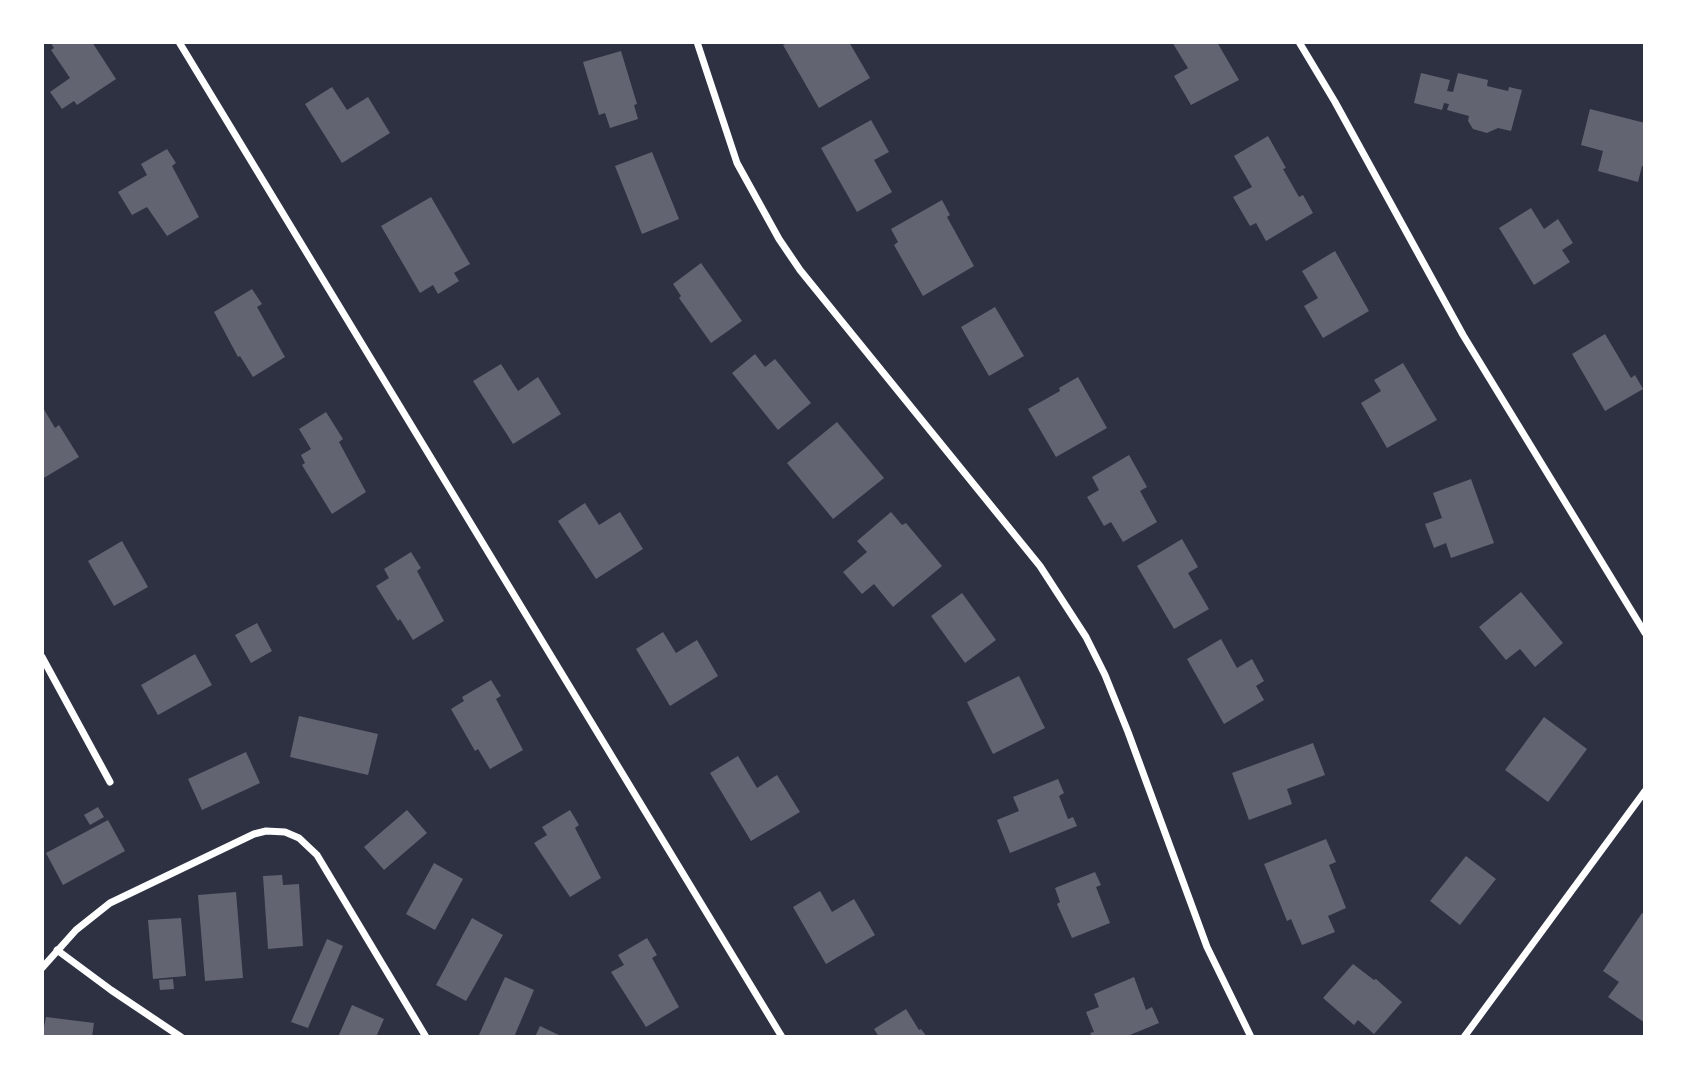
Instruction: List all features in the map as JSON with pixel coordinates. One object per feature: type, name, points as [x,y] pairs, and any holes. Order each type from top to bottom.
[{"type":"street","points":[[179,42],[782,1037]]},
{"type":"street","points":[[697,42],[737,163],[779,239],[800,270],[1040,566],[1086,637],[1128,732],[1207,947],[1251,1037]]},
{"type":"street","points":[[1299,42],[1463,335],[1645,633]]},
{"type":"street","points":[[42,657],[110,782]]},
{"type":"street","points":[[1464,1037],[1645,791]]},
{"type":"street","points":[[42,968],[76,930],[110,903],[214,852],[266,831],[285,832],[307,844],[317,855],[426,1037]]},
{"type":"street","points":[[57,950],[181,1037]]},
{"type":"building","points":[[50,42],[92,42],[116,79],[77,105],[74,101],[62,109],[50,92],[70,78],[51,50],[54,48]]},
{"type":"building","points":[[789,42],[849,42],[870,78],[819,108],[783,45]]},
{"type":"building","points":[[1172,42],[1217,42],[1239,80],[1191,105],[1174,76],[1188,68]]},
{"type":"building","points":[[621,51],[637,104],[634,105],[638,119],[610,128],[605,113],[599,115],[583,62]]},
{"type":"building","points":[[1421,73],[1450,80],[1447,91],[1453,92],[1458,73],[1488,80],[1487,86],[1508,91],[1509,87],[1522,90],[1511,131],[1498,128],[1487,133],[1473,129],[1468,121],[1469,116],[1447,110],[1449,104],[1444,103],[1442,110],[1414,103]]},
{"type":"building","points":[[332,87],[347,110],[368,97],[390,133],[342,163],[305,104]]},
{"type":"building","points":[[1590,109],[1645,123],[1645,166],[1642,166],[1638,182],[1598,171],[1603,151],[1581,145]]},
{"type":"building","points":[[871,120],[889,152],[874,160],[892,192],[857,212],[821,148]]},
{"type":"building","points":[[1268,136],[1299,197],[1303,195],[1313,213],[1266,241],[1256,223],[1250,226],[1233,197],[1252,187],[1234,156]]},
{"type":"building","points":[[167,149],[176,163],[172,166],[199,217],[167,236],[147,207],[132,215],[118,192],[147,175],[141,164]]},
{"type":"building","points":[[652,152],[679,219],[642,234],[615,166]]},
{"type":"building","points":[[431,197],[470,264],[454,273],[459,281],[438,294],[433,285],[420,293],[381,226]]},
{"type":"building","points":[[942,200],[950,215],[947,217],[974,266],[923,296],[894,245],[898,242],[891,229]]},
{"type":"building","points":[[1531,208],[1544,229],[1558,219],[1573,243],[1562,250],[1570,262],[1534,285],[1499,228]]},
{"type":"building","points":[[1335,251],[1369,311],[1323,338],[1304,306],[1318,298],[1302,271]]},
{"type":"building","points":[[701,263],[742,321],[711,343],[679,298],[681,296],[673,284]]},
{"type":"building","points":[[252,289],[262,304],[257,307],[285,357],[253,377],[240,356],[238,357],[214,312]]},
{"type":"building","points":[[995,307],[1024,356],[989,376],[961,327]]},
{"type":"building","points":[[1605,334],[1631,378],[1635,375],[1643,389],[1605,411],[1572,354]]},
{"type":"building","points":[[755,354],[765,367],[775,359],[811,403],[778,430],[732,373]]},
{"type":"building","points":[[1403,363],[1437,420],[1387,448],[1361,403],[1381,391],[1374,380]]},
{"type":"building","points":[[501,364],[518,391],[538,377],[561,414],[513,444],[473,381]]},
{"type":"building","points":[[1078,377],[1107,428],[1056,457],[1028,409]]},
{"type":"building","points":[[42,406],[55,428],[59,425],[79,457],[42,479]]},
{"type":"building","points":[[326,412],[343,439],[339,442],[366,492],[332,514],[302,465],[305,463],[301,455],[311,449],[299,429]]},
{"type":"building","points":[[837,422],[884,478],[833,519],[787,463]]},
{"type":"building","points":[[1129,455],[1147,487],[1140,491],[1157,522],[1123,542],[1111,522],[1104,526],[1087,497],[1099,490],[1092,477]]},
{"type":"building","points":[[1471,479],[1494,543],[1451,558],[1446,543],[1434,548],[1425,524],[1442,518],[1433,493]]},
{"type":"building","points":[[585,503],[599,525],[620,512],[643,549],[596,579],[558,521]]},
{"type":"building","points":[[891,512],[902,525],[906,523],[942,566],[893,607],[874,584],[862,594],[843,572],[867,552],[857,541]]},
{"type":"building","points":[[1182,539],[1198,567],[1188,573],[1209,609],[1174,629],[1137,566]]},
{"type":"building","points":[[122,541],[148,587],[114,606],[88,561]]},
{"type":"building","points":[[411,552],[421,568],[417,571],[444,621],[413,640],[376,586],[389,578],[384,569]]},
{"type":"building","points":[[1521,592],[1563,643],[1535,667],[1520,649],[1506,660],[1479,627]]},
{"type":"building","points":[[962,593],[996,640],[965,663],[931,616]]},
{"type":"building","points":[[257,623],[272,651],[251,663],[235,635]]},
{"type":"building","points":[[663,632],[676,653],[697,640],[718,676],[670,706],[636,649]]},
{"type":"building","points":[[1221,639],[1237,668],[1252,659],[1264,681],[1256,686],[1264,700],[1224,724],[1187,659]]},
{"type":"building","points":[[195,654],[212,685],[158,715],[141,685]]},
{"type":"building","points":[[1019,676],[1045,728],[993,754],[967,702]]},
{"type":"building","points":[[491,680],[501,696],[496,699],[523,750],[490,769],[478,749],[475,751],[451,709],[464,701],[462,697]]},
{"type":"building","points":[[299,716],[378,734],[368,775],[290,757]]},
{"type":"building","points":[[1544,717],[1587,749],[1548,802],[1505,770]]},
{"type":"building","points":[[1313,743],[1325,775],[1287,789],[1292,804],[1249,820],[1232,773]]},
{"type":"building","points":[[246,752],[260,783],[202,810],[188,779]]},
{"type":"building","points":[[738,756],[757,788],[777,775],[800,812],[751,841],[710,773]]},
{"type":"building","points":[[1058,779],[1064,793],[1059,796],[1068,819],[1073,817],[1077,826],[1010,853],[997,820],[1019,811],[1013,797]]},
{"type":"building","points":[[98,807],[104,817],[90,825],[84,815]]},
{"type":"building","points":[[407,810],[427,833],[384,870],[364,847]]},
{"type":"building","points":[[570,810],[579,825],[575,828],[601,878],[570,897],[534,843],[547,835],[542,827]]},
{"type":"building","points":[[108,820],[125,851],[63,885],[46,853]]},
{"type":"building","points":[[1326,839],[1336,862],[1329,865],[1346,908],[1328,916],[1335,932],[1302,945],[1291,919],[1287,921],[1264,864]]},
{"type":"building","points":[[1466,856],[1496,879],[1460,925],[1430,901]]},
{"type":"building","points":[[434,863],[463,879],[435,930],[406,914]]},
{"type":"building","points":[[1095,872],[1101,885],[1096,887],[1110,923],[1072,938],[1057,904],[1060,902],[1055,888]]},
{"type":"building","points":[[282,875],[283,885],[299,884],[303,946],[268,949],[263,876]]},
{"type":"building","points":[[820,891],[832,912],[854,899],[875,935],[826,964],[793,907]]},
{"type":"building","points":[[236,892],[243,978],[205,981],[198,895]]},
{"type":"building","points":[[1642,913],[1645,915],[1645,1023],[1608,997],[1619,982],[1603,971]]},
{"type":"building","points":[[181,918],[186,976],[153,979],[148,920]]},
{"type":"building","points":[[472,918],[503,935],[466,1001],[436,985]]},
{"type":"building","points":[[647,938],[657,955],[652,958],[679,1007],[646,1027],[611,972],[624,965],[618,955]]},
{"type":"building","points":[[327,939],[343,946],[308,1028],[291,1022]]},
{"type":"building","points":[[1353,964],[1376,979],[1402,1002],[1374,1034],[1358,1020],[1354,1025],[1323,998]]},
{"type":"building","points":[[505,977],[534,990],[514,1037],[478,1037]]},
{"type":"building","points":[[1134,977],[1146,1010],[1152,1007],[1159,1023],[1125,1037],[1092,1037],[1090,1033],[1094,1032],[1086,1012],[1099,1007],[1094,994]]},
{"type":"building","points":[[173,979],[174,989],[160,990],[159,980]]},
{"type":"building","points":[[352,1005],[384,1019],[376,1037],[338,1037]]},
{"type":"building","points":[[906,1009],[919,1030],[927,1037],[879,1037],[874,1029]]},
{"type":"building","points":[[46,1017],[94,1023],[92,1037],[42,1037]]},
{"type":"building","points":[[540,1026],[563,1037],[535,1037]]}]
